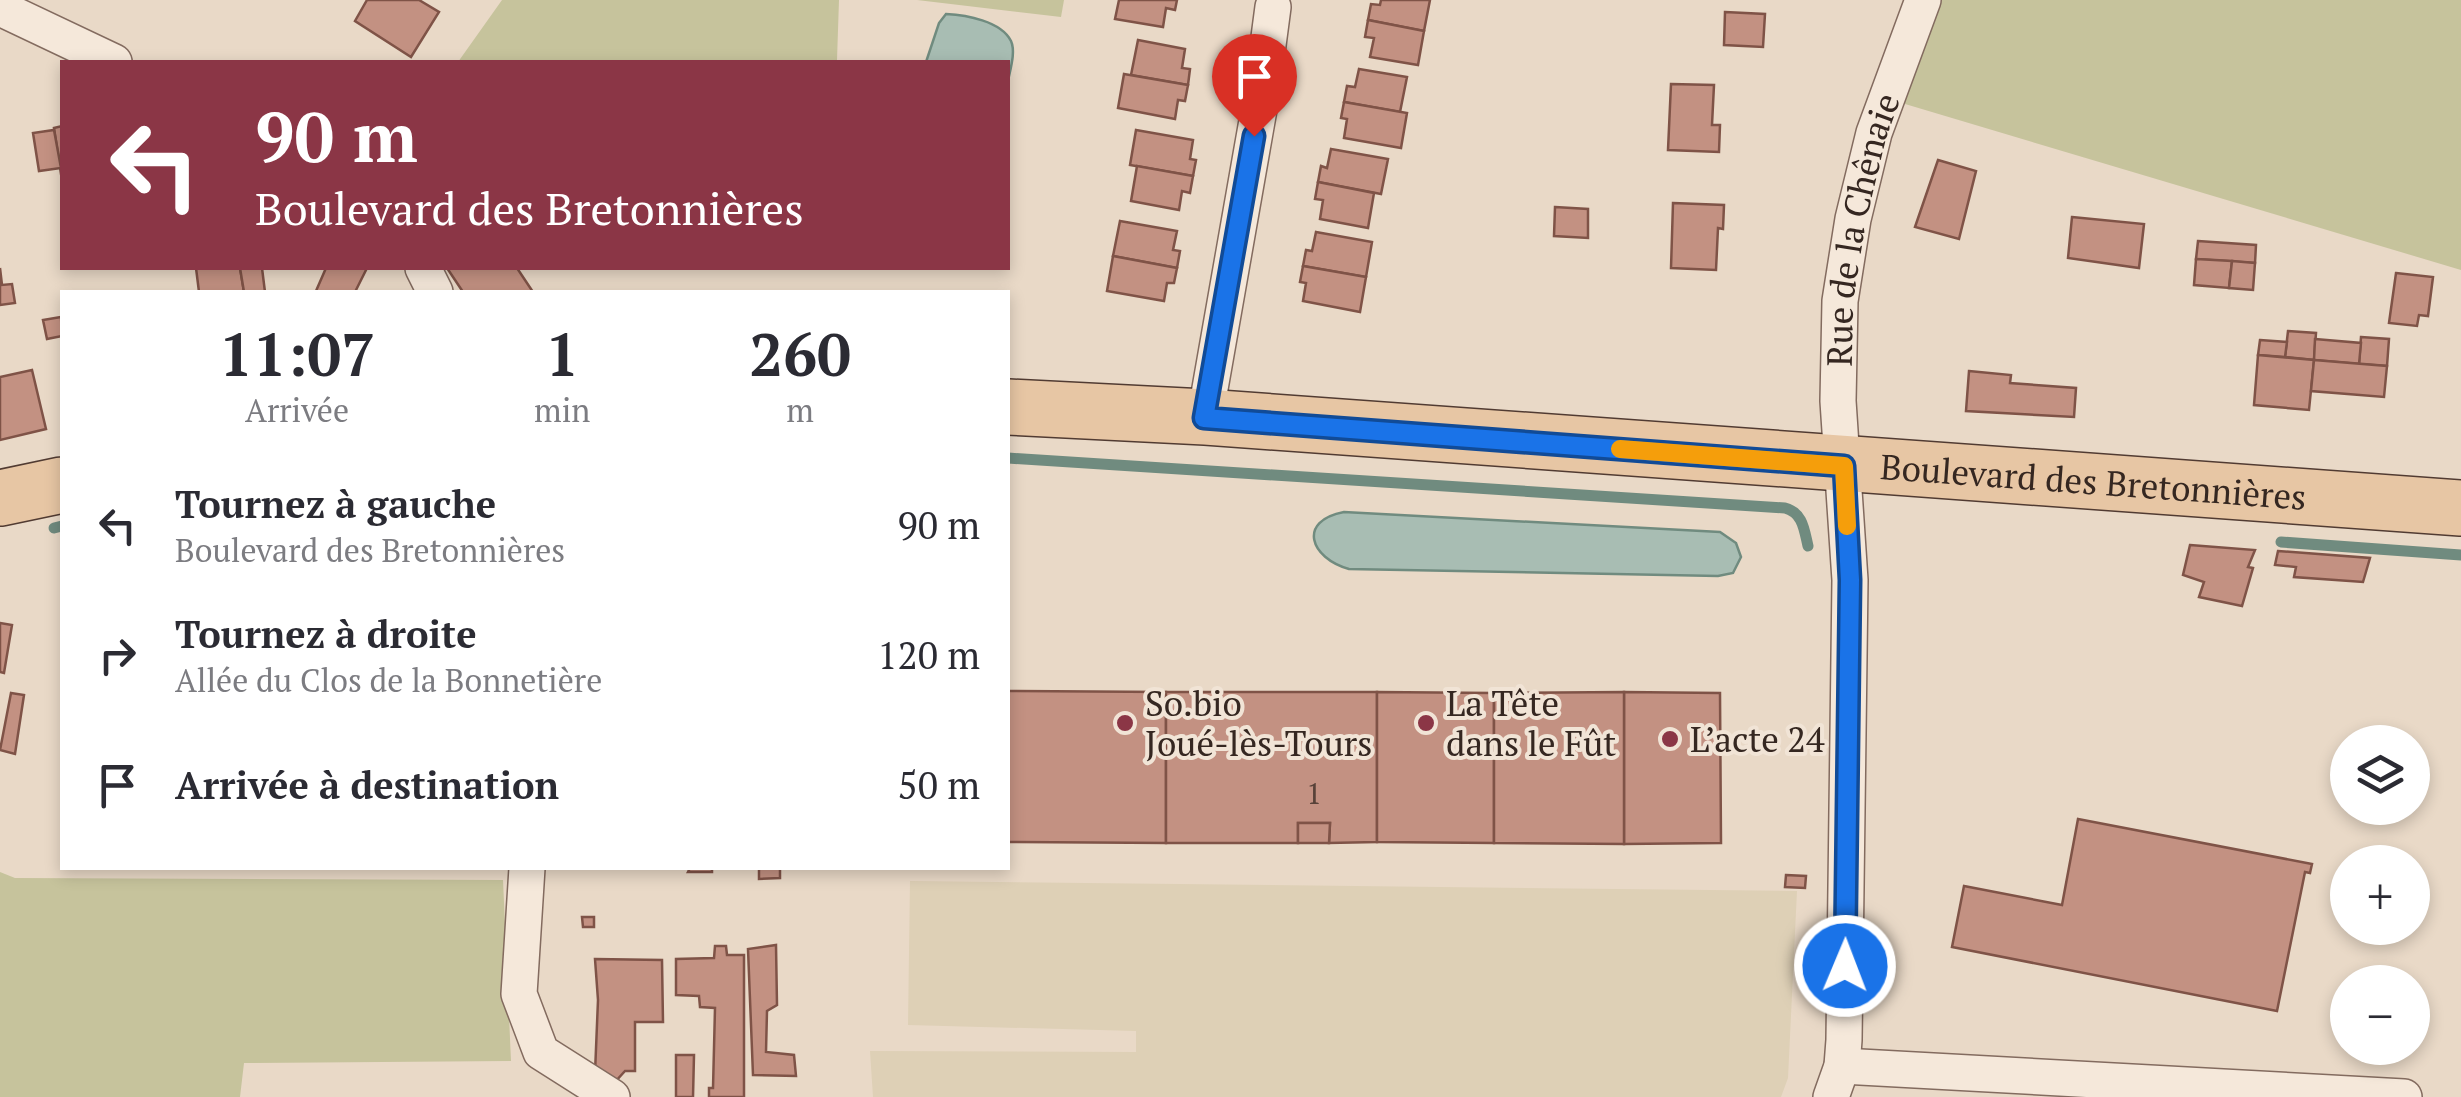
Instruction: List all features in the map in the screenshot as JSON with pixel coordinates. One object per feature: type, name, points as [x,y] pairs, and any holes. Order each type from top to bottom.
[{"type":"main road","name":"Boulevard des Bretonnières","points":[[1010,406],[2461,508]]},
{"type":"main road","points":[[0,498],[60,485]]},
{"type":"street","name":"Rue de la Chênaie","points":[[1836,1081],[1850,580],[1838,401],[1840,301],[1853,219],[1874,133],[1923,0]]},
{"type":"street","points":[[1204,418],[1273,6]]},
{"type":"street","points":[[22,9],[111,60]]},
{"type":"street","points":[[527,870],[519,994],[542,1052],[612,1097]]},
{"type":"street","points":[[1836,1081],[2404,1097]]},
{"type":"shaded area","points":[[502,0],[839,0],[837,60],[459,60]]},
{"type":"shaded area","points":[[917,0],[1064,0],[1061,17]]},
{"type":"shaded area","points":[[1923,0],[2461,0],[2461,270],[1885,98]]},
{"type":"shaded area","points":[[946,14],[982,20],[999,28],[1011,41],[1010,71],[1010,60],[927,60]]},
{"type":"shaded area","points":[[1344,512],[1720,532],[1736,543],[1741,557],[1733,573],[1718,576],[1349,569],[1325,557],[1314,540],[1319,523]]},
{"type":"shaded area","points":[[0,872],[15,878],[503,880],[511,1061],[244,1063],[240,1097],[0,1097]]},
{"type":"shaded area","points":[[910,881],[1797,891],[1788,1078],[1781,1097],[873,1097],[870,1051],[1136,1052],[1136,1031],[908,1025]]},
{"type":"building","points":[[367,0],[419,0],[439,12],[411,57],[355,21]]},
{"type":"building","points":[[1119,0],[1177,0],[1175,10],[1166,8],[1163,27],[1115,19]]},
{"type":"building","points":[[1381,0],[1430,0],[1424,31],[1368,20],[1371,4],[1380,5]]},
{"type":"building","points":[[1725,12],[1765,14],[1763,47],[1724,45]]},
{"type":"building","points":[[1368,20],[1424,31],[1418,65],[1370,57],[1374,38],[1365,37]]},
{"type":"building","points":[[1138,40],[1185,49],[1182,68],[1190,69],[1188,85],[1131,75]]},
{"type":"building","points":[[1359,69],[1407,77],[1400,112],[1344,102],[1347,86],[1355,87]]},
{"type":"building","points":[[1124,74],[1188,85],[1185,101],[1178,100],[1175,119],[1118,108]]},
{"type":"building","points":[[1671,84],[1714,85],[1712,125],[1720,125],[1719,152],[1668,150]]},
{"type":"building","points":[[1344,102],[1407,113],[1401,148],[1344,138]]},
{"type":"building","points":[[60,126],[60,167],[54,128]]},
{"type":"building","points":[[54,130],[60,168],[39,171],[33,133]]},
{"type":"building","points":[[1136,130],[1193,140],[1193,176],[1130,165]]},
{"type":"building","points":[[1331,149],[1388,159],[1381,194],[1318,182],[1321,166],[1327,168]]},
{"type":"building","points":[[1938,160],[1976,171],[1959,239],[1915,227]]},
{"type":"building","points":[[1137,166],[1193,176],[1190,193],[1182,191],[1179,210],[1131,201]]},
{"type":"building","points":[[1318,182],[1374,193],[1368,228],[1320,219],[1323,200],[1315,199]]},
{"type":"building","points":[[1673,203],[1724,205],[1723,229],[1718,228],[1716,270],[1671,268]]},
{"type":"building","points":[[1555,207],[1588,209],[1588,238],[1554,236]]},
{"type":"building","points":[[2072,217],[2144,224],[2139,268],[2068,258]]},
{"type":"building","points":[[1120,221],[1177,231],[1173,250],[1180,251],[1177,268],[1113,256]]},
{"type":"building","points":[[1316,232],[1372,242],[1366,277],[1303,266],[1306,250],[1312,251]]},
{"type":"building","points":[[2198,241],[2256,245],[2255,263],[2196,259]]},
{"type":"building","points":[[1113,256],[1177,268],[1174,283],[1167,283],[1164,301],[1107,291]]},
{"type":"building","points":[[2196,259],[2232,261],[2229,288],[2194,285]]},
{"type":"building","points":[[2232,261],[2255,263],[2253,290],[2229,288]]},
{"type":"building","points":[[1303,266],[1366,277],[1360,312],[1303,301]]},
{"type":"building","points":[[0,268],[2,285],[12,284],[15,303],[0,305]]},
{"type":"building","points":[[196,270],[240,270],[244,290],[199,290]]},
{"type":"building","points":[[240,270],[262,270],[265,290],[244,290]]},
{"type":"building","points":[[325,270],[366,270],[356,290],[316,290]]},
{"type":"building","points":[[448,270],[518,270],[532,290],[462,290]]},
{"type":"building","points":[[2396,273],[2433,277],[2428,316],[2419,315],[2417,326],[2389,323]]},
{"type":"building","points":[[60,317],[60,336],[47,339],[43,320]]},
{"type":"building","points":[[2288,331],[2316,333],[2314,360],[2285,357]]},
{"type":"building","points":[[2361,337],[2389,339],[2387,366],[2359,364]]},
{"type":"building","points":[[2315,339],[2361,343],[2359,364],[2314,360]]},
{"type":"building","points":[[2260,340],[2287,342],[2285,357],[2258,355]]},
{"type":"building","points":[[2258,355],[2314,360],[2309,410],[2254,405]]},
{"type":"building","points":[[2314,360],[2387,366],[2384,397],[2311,391]]},
{"type":"building","points":[[32,370],[46,429],[0,440],[0,377]]},
{"type":"building","points":[[1969,371],[2011,375],[2010,383],[2076,388],[2074,417],[1966,411]]},
{"type":"building","points":[[2190,545],[2255,550],[2242,606],[2199,597],[2204,582],[2183,575]]},
{"type":"building","points":[[2278,551],[2370,558],[2363,582],[2294,577],[2296,567],[2275,565]]},
{"type":"building","points":[[0,623],[12,625],[4,673],[0,672]]},
{"type":"building","points":[[1010,691],[1166,692],[1166,843],[1010,842]]},
{"type":"building","points":[[1166,692],[1377,692],[1377,842],[1329,843],[1330,823],[1298,823],[1298,843],[1166,843]]},
{"type":"building","points":[[1377,692],[1494,693],[1494,843],[1377,842]]},
{"type":"building","points":[[1624,692],[1720,693],[1721,843],[1624,844]]},
{"type":"building","points":[[1624,692],[1624,844],[1494,843],[1494,693]]},
{"type":"building","points":[[11,693],[24,695],[15,754],[0,750]]},
{"type":"building","points":[[2078,819],[2312,864],[2310,873],[2305,872],[2277,1011],[1952,947],[1964,886],[2062,905]]},
{"type":"building","points":[[1298,823],[1330,823],[1329,843],[1298,843]]},
{"type":"building","points":[[759,870],[780,870],[780,878],[759,879]]},
{"type":"building","points":[[1786,875],[1806,876],[1805,888],[1785,887]]},
{"type":"building","points":[[582,917],[594,917],[594,927],[583,927]]},
{"type":"building","points":[[776,945],[777,1005],[767,1011],[766,1052],[794,1055],[796,1076],[753,1075],[748,949]]},
{"type":"building","points":[[715,946],[726,946],[727,955],[744,955],[744,1097],[709,1097],[709,1088],[713,1088],[715,1008],[700,1007],[699,996],[676,995],[676,959],[714,958]]},
{"type":"building","points":[[595,959],[662,960],[663,1022],[635,1022],[635,1071],[625,1071],[615,1082],[595,1073]]},
{"type":"building","points":[[676,1055],[694,1055],[693,1097],[676,1097]]},
{"type":"waterway","points":[[1010,458],[1785,508],[1799,518],[1808,546]]},
{"type":"waterway","points":[[54,528],[60,526]]},
{"type":"waterway","points":[[2281,542],[2461,555]]},
{"type":"slow traffic","points":[[1620,449],[1844,466],[1847,526]]},
{"type":"place","name":"So.bio Joué-lès-Tours","points":[[1125,723]]},
{"type":"place","name":"La Tête dans le Fût","points":[[1426,723]]},
{"type":"place","name":"L’acte 24","points":[[1670,739]]},
{"type":"route","points":[[1254,136],[1204,418],[1844,466],[1850,580],[1845,966]]}]
